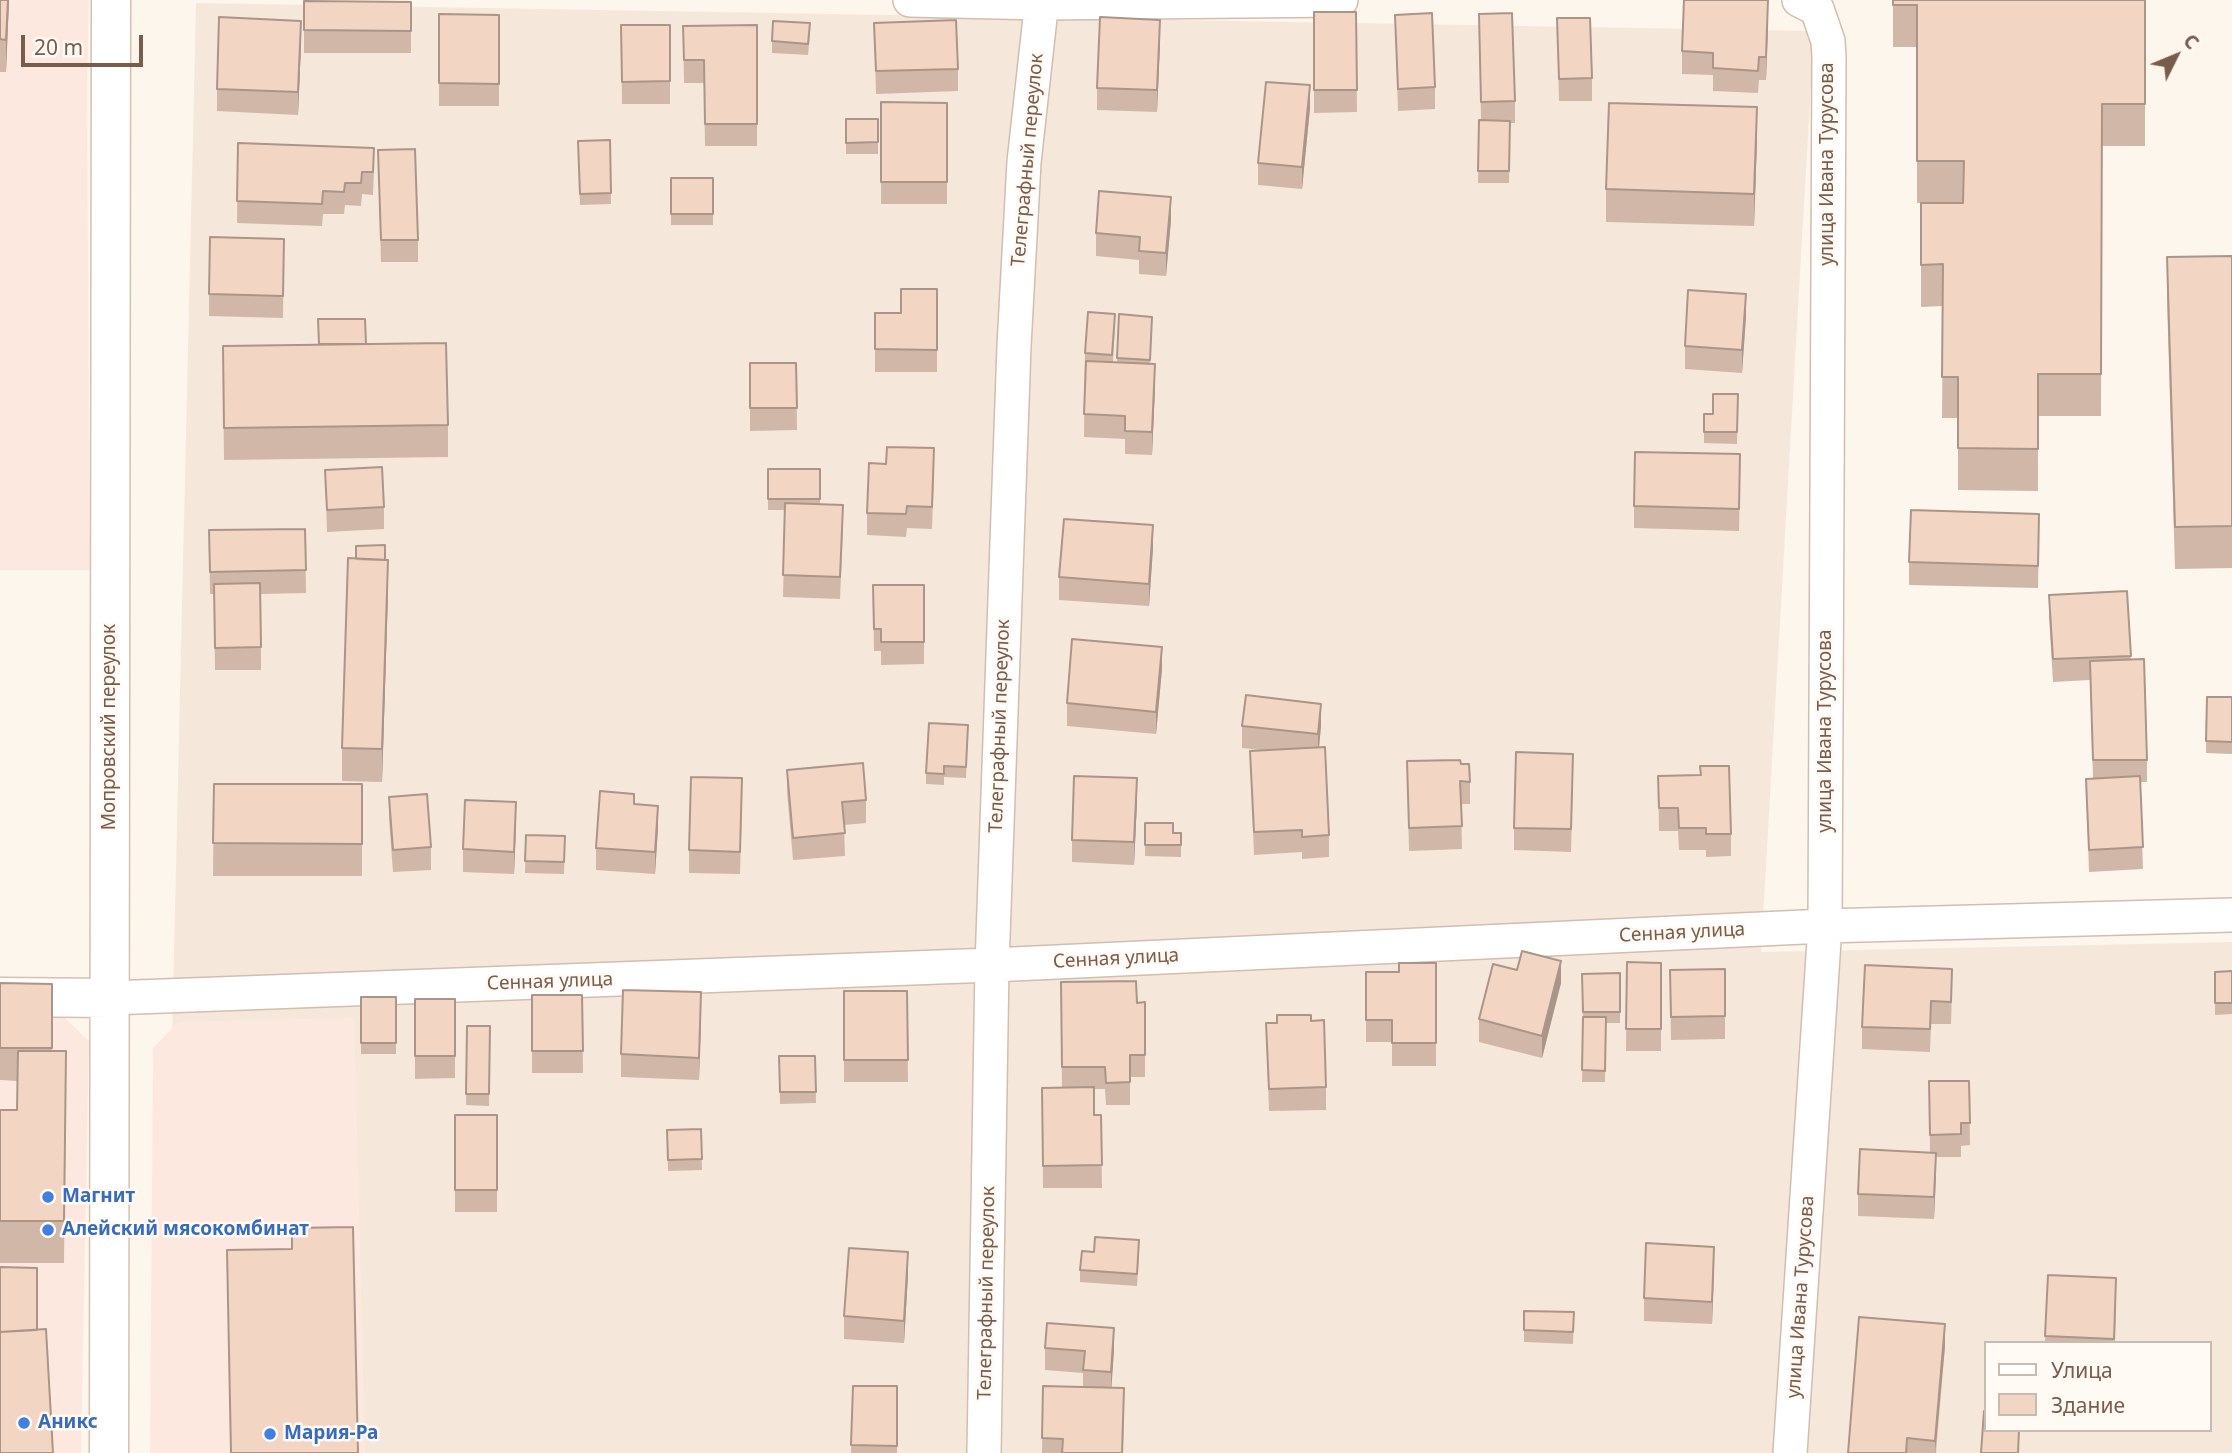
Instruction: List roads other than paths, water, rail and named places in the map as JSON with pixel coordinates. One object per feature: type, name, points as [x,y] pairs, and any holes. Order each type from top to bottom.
[{"type":"street","name":"Мопровский переулок","points":[[109,1453],[111,0]]},
{"type":"street","points":[[910,0],[1341,0]]},
{"type":"street","name":"Телеграфный переулок","points":[[984,1453],[992,965],[1014,345],[1024,162],[1042,2]]},
{"type":"street","name":"улица Ивана Турусова","points":[[1790,1453],[1825,926],[1829,57],[1828,41],[1808,5]]},
{"type":"street","name":"Сенная улица","points":[[0,997],[110,998],[992,965],[1825,926],[2232,915]]},
{"type":"place","name":"Магнит","points":[[48,1197]]},
{"type":"place","name":"Алейский мясокомбинат","points":[[48,1230]]},
{"type":"place","name":"Аникс","points":[[24,1423]]},
{"type":"place","name":"Мария-Ра","points":[[270,1434]]}]
